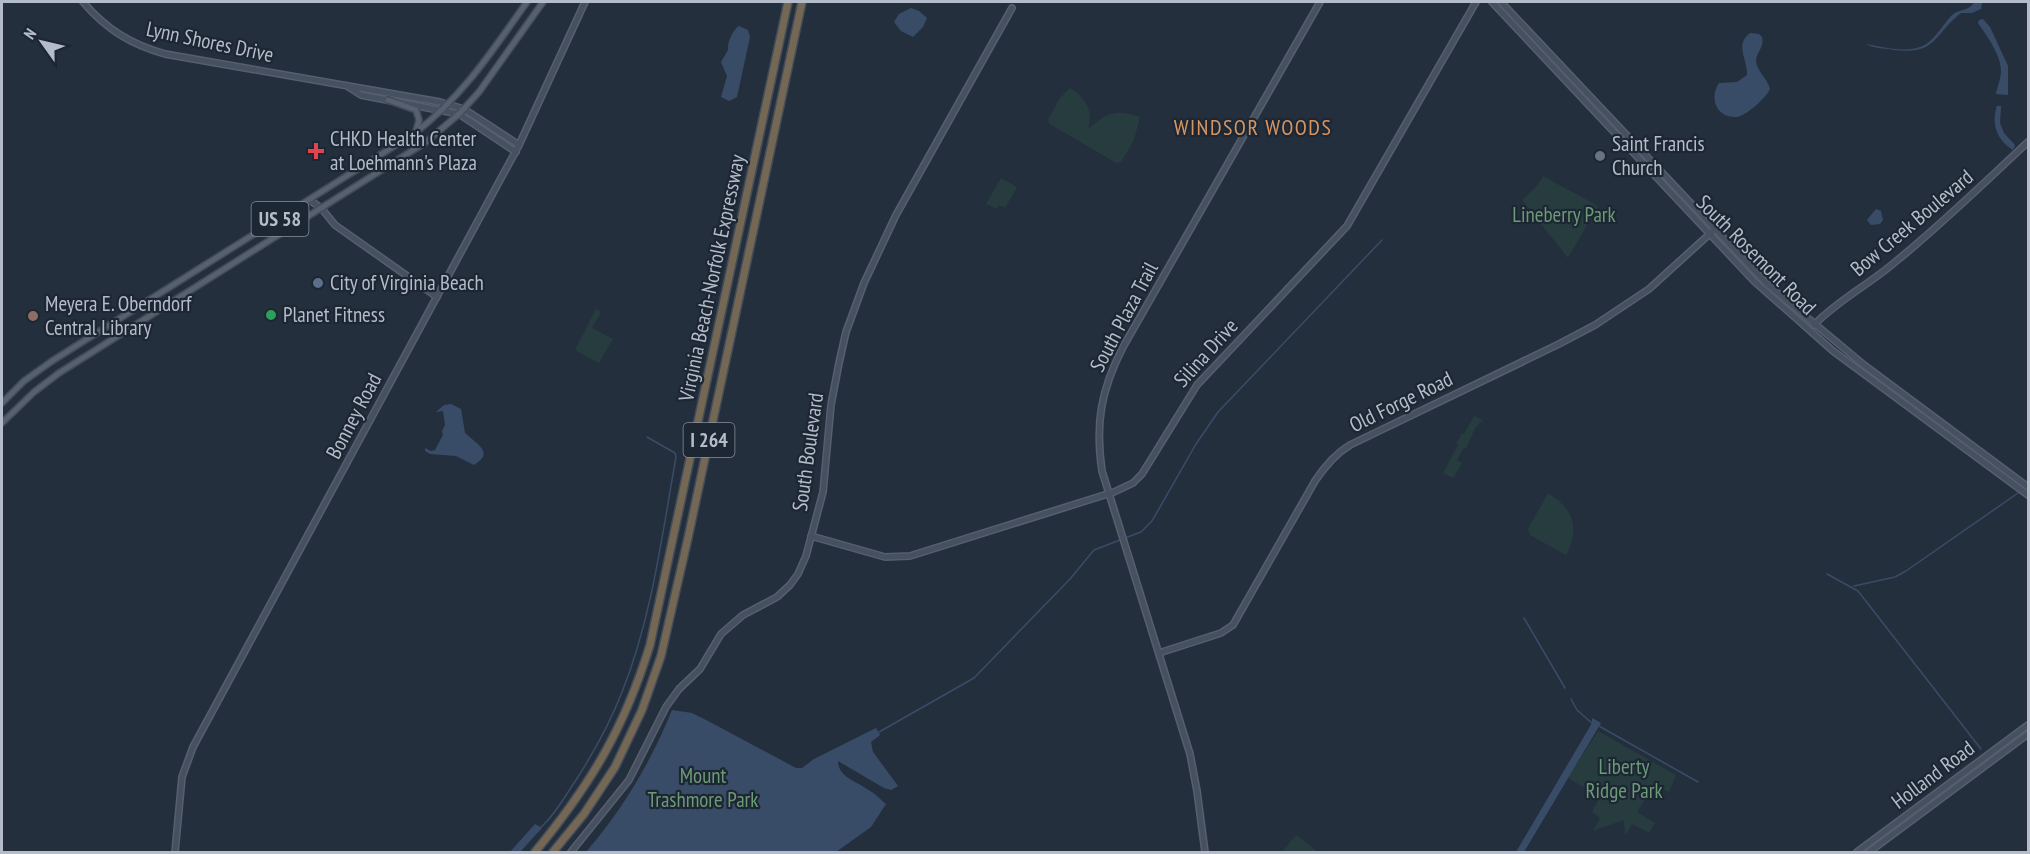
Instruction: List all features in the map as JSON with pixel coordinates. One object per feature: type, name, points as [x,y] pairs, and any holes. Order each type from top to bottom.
[{"type":"highway","name":"Virginia Beach-Norfolk Expressway","points":[[536,852],[578,798],[609,748],[634,693],[650,645],[788,2]]},
{"type":"highway","name":"Virginia Beach-Norfolk Expressway","points":[[553,852],[590,806],[615,767],[642,710],[661,656],[686,549],[802,2]]},
{"type":"main road","name":"Lynn Shores Drive","points":[[83,2],[113,31],[147,49],[464,109],[519,145]]},
{"type":"main road","name":"US 58","points":[[2,403],[24,381],[52,361],[416,133],[443,110],[470,81],[527,2]]},
{"type":"main road","name":"US 58","points":[[2,423],[33,392],[59,373],[415,150],[464,109],[490,78],[543,2]]},
{"type":"main road","name":"Bonney Road","points":[[175,852],[180,790],[191,750],[516,152],[585,2]]},
{"type":"main road","name":"South Plaza Trail","points":[[1205,852],[1193,771],[1102,471],[1099,429],[1101,404],[1112,368],[1320,2]]},
{"type":"main road","name":"Silina Drive","points":[[811,536],[879,556],[902,557],[1109,493],[1127,486],[1142,474],[1197,385],[1347,226],[1476,2]]},
{"type":"main road","name":"South Rosemont Road","points":[[1492,2],[1749,268],[1872,372],[2028,487]]},
{"type":"main road","name":"South Rosemont Road","points":[[1501,2],[1712,232],[1754,281],[1833,351],[2028,495]]},
{"type":"main road","name":"South Boulevard","points":[[571,852],[629,780],[672,698],[700,669],[716,642],[730,625],[743,615],[777,597],[790,585],[802,565],[823,492],[831,405],[838,363],[860,292],[891,226],[1012,8]]},
{"type":"main road","name":"Lynn Shores Drive","points":[[346,85],[361,95],[459,114],[516,152]]},
{"type":"main road","points":[[388,100],[416,110],[419,122],[416,133]]},
{"type":"main road","name":"Bow Creek Boulevard","points":[[1814,325],[1829,310],[1909,251],[2028,142]]},
{"type":"main road","points":[[310,200],[322,209],[335,225],[437,297]]},
{"type":"main road","name":"Old Forge Road","points":[[1159,653],[1221,633],[1233,625],[1315,481],[1335,455],[1350,445],[1595,325],[1649,289],[1712,232]]},
{"type":"main road","name":"Holland Road","points":[[1857,852],[2028,725]]},
{"type":"main road","name":"Holland Road","points":[[1869,852],[2028,734]]},
{"type":"green space","points":[[1070,88],[1087,106],[1090,117],[1088,129],[1112,114],[1124,113],[1140,117],[1134,140],[1121,162],[1116,163],[1050,124],[1048,120],[1059,99]]},
{"type":"green space","name":"Lineberry Park","points":[[1543,176],[1598,206],[1568,258],[1522,200],[1537,186]]},
{"type":"green space","points":[[1001,178],[1017,187],[1005,208],[999,205],[997,209],[986,204]]},
{"type":"green space","points":[[596,309],[601,312],[592,328],[613,339],[599,363],[575,350]]},
{"type":"green space","points":[[1474,416],[1483,420],[1475,428],[1466,449],[1464,448],[1457,460],[1462,463],[1453,478],[1443,473],[1458,445],[1456,444]]},
{"type":"green space","points":[[1548,493],[1564,506],[1572,520],[1573,536],[1566,555],[1530,535],[1528,529]]},
{"type":"green space","name":"Liberty Ridge Park","points":[[1598,731],[1676,775],[1669,792],[1655,785],[1637,812],[1655,823],[1649,833],[1632,824],[1625,836],[1624,820],[1593,831],[1600,818],[1592,812],[1600,797],[1568,778]]},
{"type":"green space","points":[[1296,835],[1317,851],[1317,852],[1282,852]]},
{"type":"water","points":[[1974,2],[1982,2],[1981,9],[1972,13],[1961,13],[1927,46],[1908,51],[1876,48],[1866,44],[1899,49],[1923,46],[1933,38],[1951,16]]},
{"type":"water","points":[[911,8],[927,18],[923,27],[913,37],[901,31],[894,22],[899,14]]},
{"type":"water","points":[[1983,19],[1990,27],[2008,66],[2008,95],[1996,94],[2001,74],[1999,59],[1978,23]]},
{"type":"water","points":[[739,26],[748,30],[750,37],[737,97],[729,101],[721,97],[727,76],[721,62],[728,50],[731,36]]},
{"type":"water","points":[[1750,33],[1759,34],[1762,37],[1756,61],[1770,89],[1751,110],[1741,116],[1730,116],[1719,111],[1716,106],[1716,89],[1719,83],[1737,82],[1747,75],[1742,47],[1745,38]]},
{"type":"water","points":[[1997,106],[2001,106],[2000,123],[2004,133],[2015,145],[2013,150],[2007,146],[1997,131],[1995,113]]},
{"type":"water","points":[[1876,209],[1881,211],[1883,220],[1880,224],[1871,225],[1867,220]]},
{"type":"water","points":[[451,404],[461,409],[465,433],[482,448],[483,456],[474,465],[456,456],[430,454],[425,451],[425,448],[435,450],[443,435],[445,425],[443,411],[436,412],[444,405]]},
{"type":"water","name":"Mount Trashmore Park","points":[[672,710],[692,713],[796,768],[802,768],[814,759],[876,728],[880,735],[871,742],[873,752],[898,786],[891,790],[884,788],[838,761],[841,772],[845,776],[886,804],[871,827],[836,852],[586,852],[612,819],[635,784]]},
{"type":"water","points":[[1592,718],[1601,723],[1524,852],[1516,852],[1592,723]]},
{"type":"water","points":[[535,824],[542,828],[520,852],[510,852]]},
{"type":"waterway","points":[[1125,538],[1141,532],[1152,521],[1196,444],[1218,412],[1382,240]]},
{"type":"waterway","points":[[540,828],[560,805],[601,737],[622,692],[641,635],[655,576],[676,457],[675,453],[647,437]]},
{"type":"waterway","points":[[1854,586],[1895,577],[1906,571],[2018,493]]},
{"type":"waterway","points":[[879,732],[974,678],[1070,579],[1094,550],[1120,540]]},
{"type":"waterway","points":[[1827,574],[1858,591],[1981,749]]},
{"type":"waterway","points":[[1524,618],[1565,688]]},
{"type":"waterway","points":[[1571,699],[1577,710],[1593,724]]},
{"type":"waterway","points":[[1597,726],[1698,782]]},
{"type":"place","name":"CHKD Health Center at Loehmann's Plaza","points":[[316,151]]},
{"type":"place","name":"Saint Francis Church","points":[[1600,156]]},
{"type":"place","name":"City of Virginia Beach","points":[[318,283]]},
{"type":"place","name":"Planet Fitness","points":[[271,315]]},
{"type":"place","name":"Meyera E. Oberndorf Central Library","points":[[33,316]]},
{"type":"district","name":"WINDSOR WOODS","points":[[1253,127]]}]
